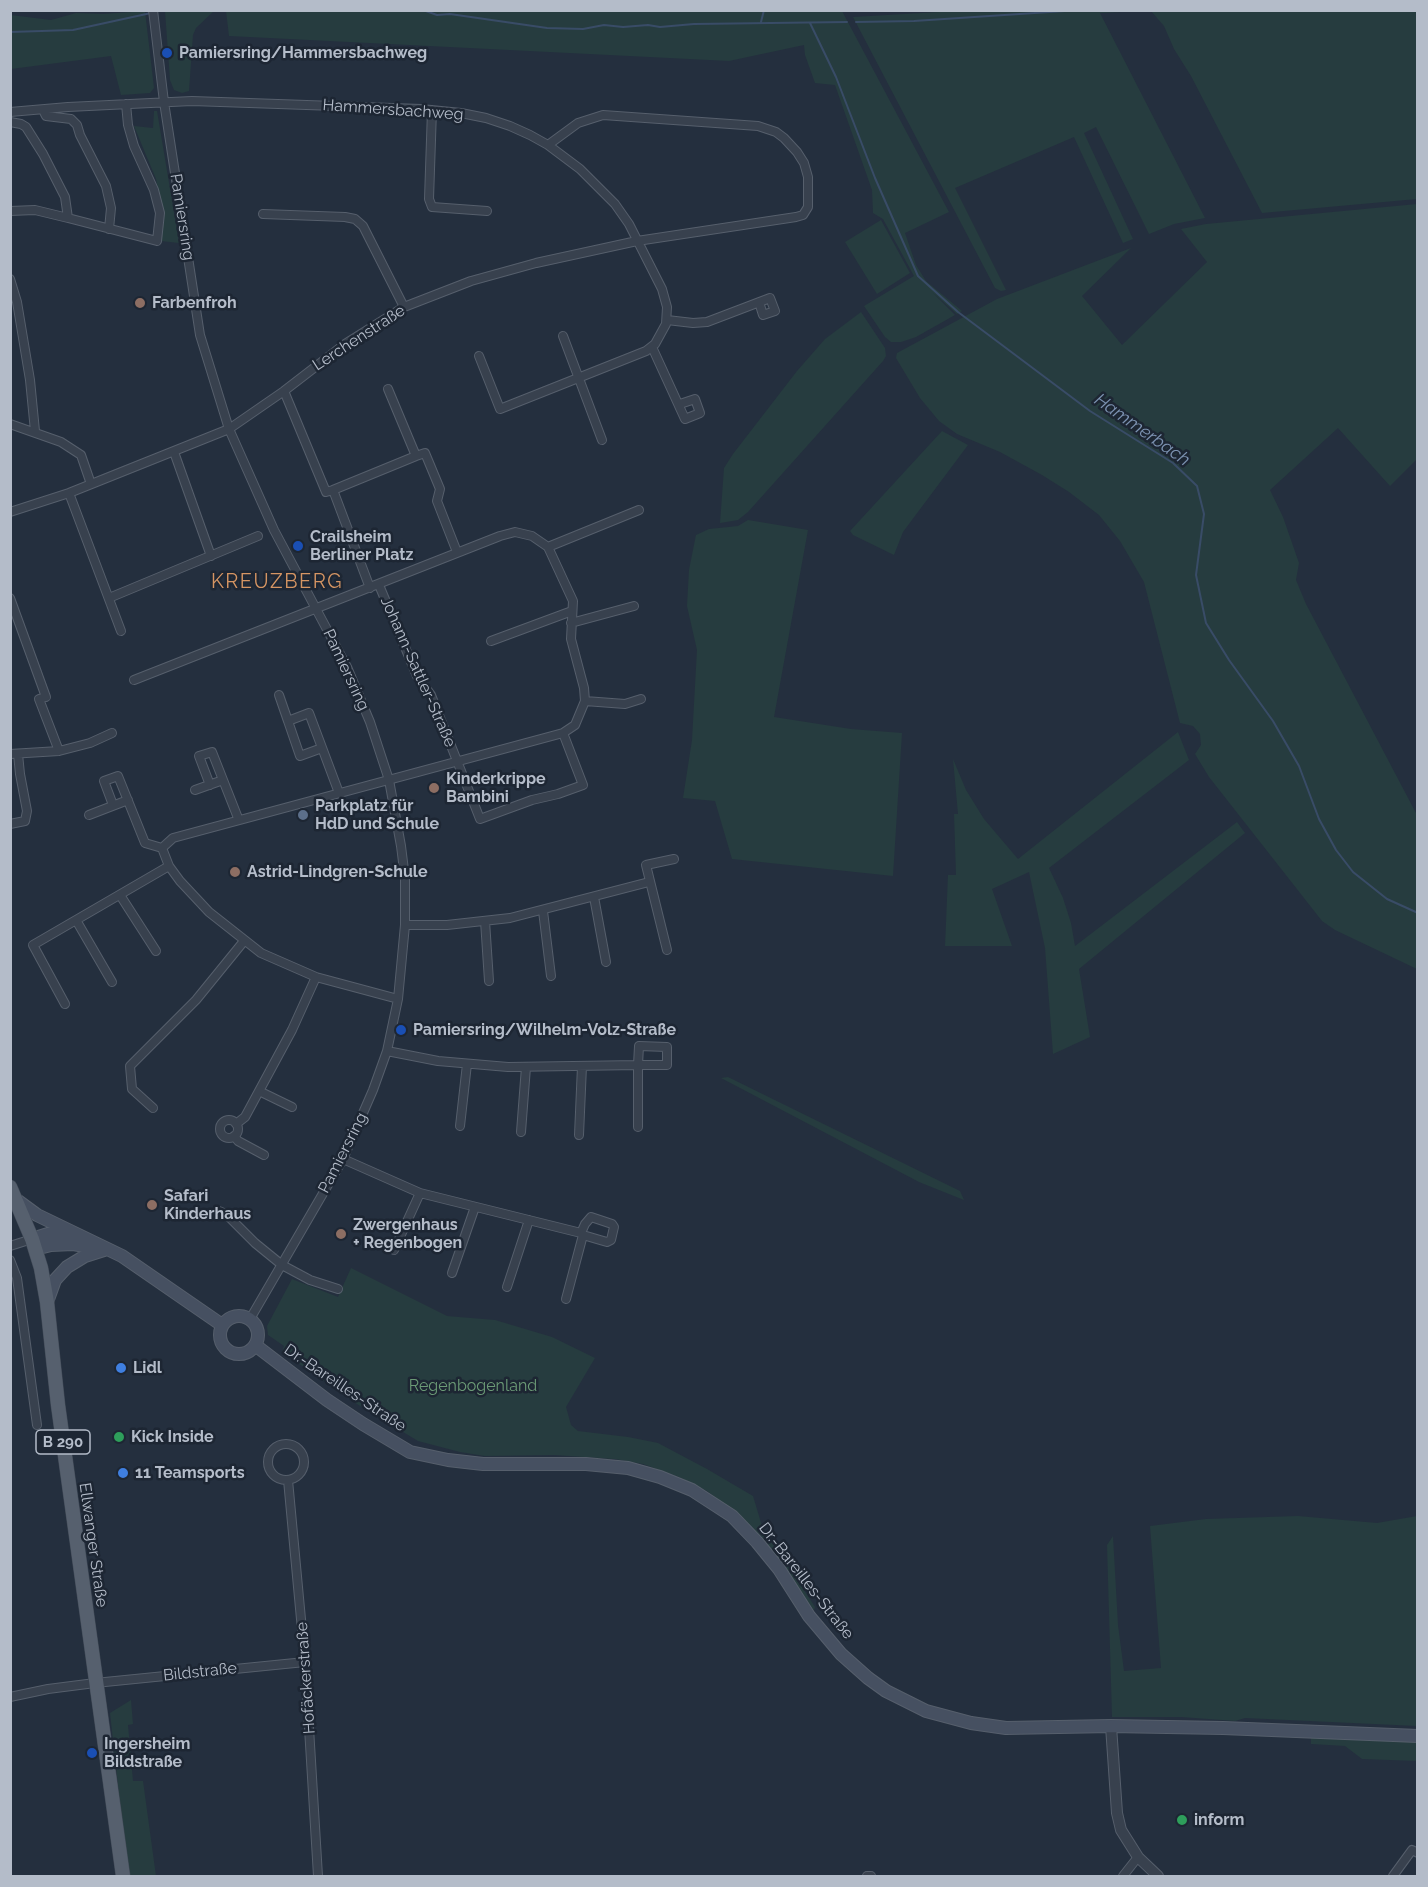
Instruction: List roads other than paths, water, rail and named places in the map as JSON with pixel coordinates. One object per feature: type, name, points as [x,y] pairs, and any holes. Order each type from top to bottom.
[{"type":"main road","name":"Ellwanger Straße","points":[[10,1187],[18,1201],[34,1244],[47,1302],[59,1412],[123,1876]]},
{"type":"main road","points":[[18,1201],[37,1215],[122,1256],[222,1325]]},
{"type":"main road","points":[[34,1244],[48,1234],[69,1234],[86,1238]]},
{"type":"main road","points":[[34,1244],[73,1244],[107,1249]]},
{"type":"main road","points":[[47,1302],[55,1280],[68,1267],[85,1256],[107,1249]]},
{"type":"main road","points":[[244,1316],[250,1319],[257,1328],[255,1345],[240,1354],[229,1351],[221,1342],[222,1325],[232,1317],[244,1316]]},
{"type":"main road","name":"Dr.-Bareilles-Straße","points":[[255,1345],[327,1400],[410,1452],[483,1464],[586,1464],[628,1467],[692,1490],[732,1516],[757,1542],[779,1569],[809,1616],[841,1654],[886,1691],[926,1711],[970,1723],[1006,1728],[1111,1726],[1222,1728],[1418,1736]]},
{"type":"street","name":"Pamiersring","points":[[153,10],[164,102],[200,335],[228,429],[274,530],[347,667],[370,722],[389,780],[404,869],[405,925],[398,999],[387,1051],[343,1159],[250,1319]]},
{"type":"street","name":"Hammersbachweg","points":[[10,112],[164,102],[271,103],[461,112],[486,118],[510,126],[548,145],[580,169],[608,196],[629,224],[662,289],[667,308],[667,320]]},
{"type":"street","points":[[10,211],[35,210],[157,241],[160,213],[154,190],[134,146],[128,125],[126,104]]},
{"type":"street","points":[[43,110],[46,116],[71,118],[77,125],[83,143],[106,186],[111,208],[109,229]]},
{"type":"street","points":[[432,110],[429,199],[432,207],[487,211]]},
{"type":"street","name":"Lerchenstraße","points":[[10,512],[69,493],[228,429],[284,391],[345,344],[404,307],[471,281],[536,263],[637,241],[803,215],[808,207],[808,177],[804,163],[791,145],[776,132],[767,128],[736,123],[603,115],[578,123],[548,145]]},
{"type":"street","points":[[10,122],[26,127],[43,154],[65,197],[68,218]]},
{"type":"street","points":[[263,214],[355,219],[363,226],[404,307]]},
{"type":"street","points":[[10,279],[17,302],[30,380],[35,431]]},
{"type":"street","points":[[479,356],[500,409],[652,347],[662,333],[667,320],[707,322],[759,302]]},
{"type":"street","points":[[563,336],[602,441]]},
{"type":"street","points":[[652,347],[667,382],[680,404]]},
{"type":"street","points":[[388,389],[416,456]]},
{"type":"street","points":[[284,391],[326,492],[425,453],[440,489],[437,501],[457,552]]},
{"type":"street","points":[[10,424],[61,442],[81,455],[91,484]]},
{"type":"street","points":[[174,452],[211,556]]},
{"type":"street","name":"Johann-Sattler-Straße","points":[[333,489],[417,676],[431,695],[480,819],[583,785],[563,733]]},
{"type":"street","points":[[69,493],[121,631]]},
{"type":"street","points":[[548,547],[639,510]]},
{"type":"street","points":[[134,680],[457,552],[515,532],[532,536],[548,547],[573,602],[572,639],[585,701],[575,725],[563,733],[238,818],[173,838],[162,848]]},
{"type":"street","points":[[109,598],[258,536]]},
{"type":"street","points":[[10,598],[46,697],[39,699],[58,751]]},
{"type":"street","points":[[571,623],[634,606]]},
{"type":"street","points":[[491,641],[572,611]]},
{"type":"street","points":[[279,695],[300,756],[322,748]]},
{"type":"street","points":[[585,701],[625,704],[641,699]]},
{"type":"street","points":[[288,721],[309,713],[339,793]]},
{"type":"street","points":[[10,824],[25,821],[27,811],[14,754],[58,751],[90,743],[112,733]]},
{"type":"street","points":[[210,785],[199,756],[212,752],[238,818]]},
{"type":"street","points":[[113,805],[104,781],[118,776],[145,843],[162,848],[180,881],[209,912],[261,953],[316,977],[398,999]]},
{"type":"street","points":[[195,790],[223,780]]},
{"type":"street","points":[[89,815],[128,800]]},
{"type":"street","points":[[667,950],[646,866],[674,859]]},
{"type":"street","points":[[65,1004],[33,945],[170,866]]},
{"type":"street","points":[[405,925],[447,925],[543,911],[650,882]]},
{"type":"street","points":[[120,895],[156,951]]},
{"type":"street","points":[[594,897],[606,962]]},
{"type":"street","points":[[543,911],[551,976]]},
{"type":"street","points":[[76,920],[112,982]]},
{"type":"street","points":[[485,921],[489,981]]},
{"type":"street","points":[[153,1108],[132,1089],[130,1066],[196,999],[244,941]]},
{"type":"street","points":[[236,1124],[245,1117],[292,1030],[316,977]]},
{"type":"street","points":[[387,1051],[438,1061],[526,1067],[638,1065],[667,1065],[667,1047],[639,1046],[641,1054],[638,1065],[638,1127]]},
{"type":"street","points":[[460,1126],[467,1064]]},
{"type":"street","points":[[579,1135],[582,1066]]},
{"type":"street","points":[[521,1132],[526,1067]]},
{"type":"street","points":[[259,1091],[292,1107]]},
{"type":"street","points":[[226,1121],[236,1124],[238,1129],[234,1136],[225,1137],[221,1133],[220,1127],[226,1121]]},
{"type":"street","points":[[234,1136],[238,1141],[264,1155]]},
{"type":"street","points":[[343,1159],[420,1193],[529,1220],[584,1230],[566,1299]]},
{"type":"street","points":[[394,1250],[420,1193]]},
{"type":"street","points":[[452,1273],[475,1207]]},
{"type":"street","points":[[219,1211],[226,1214],[255,1243],[282,1265],[310,1280],[338,1289]]},
{"type":"street","points":[[507,1287],[529,1220]]},
{"type":"street","points":[[10,1246],[34,1244]]},
{"type":"street","points":[[10,1260],[17,1278],[37,1425]]},
{"type":"street","points":[[285,1444],[295,1447],[302,1455],[303,1461],[301,1471],[288,1480],[277,1478],[268,1464],[274,1449],[285,1444]]},
{"type":"street","name":"Hofäckerstraße","points":[[288,1480],[305,1662],[318,1876]]},
{"type":"street","name":"Bildstraße","points":[[10,1697],[95,1683],[305,1662]]},
{"type":"street","points":[[1111,1726],[1117,1813],[1121,1830],[1138,1857],[1158,1876]]},
{"type":"street","points":[[1393,1876],[1412,1850],[1418,1853]]},
{"type":"street","points":[[1123,1876],[1138,1857]]},
{"type":"waterway","points":[[423,10],[437,15],[450,14],[547,28],[583,29],[604,25],[660,27],[694,24],[847,22]]},
{"type":"waterway","points":[[761,22],[764,10]]},
{"type":"waterway","points":[[856,22],[914,21],[1080,10]]},
{"type":"waterway","points":[[10,32],[73,30],[151,13]]},
{"type":"waterway","name":"Hammerbach","points":[[810,23],[836,77],[875,178],[918,276],[958,312],[1090,411],[1173,463],[1197,486],[1204,514],[1196,575],[1206,623],[1229,660],[1273,721],[1299,766],[1319,819],[1336,850],[1353,872],[1387,899],[1418,913]]},
{"type":"place","name":"Pamiersring/Hammersbachweg","points":[[167,53]]},
{"type":"place","name":"Farbenfroh","points":[[140,303]]},
{"type":"place","name":"Crailsheim Berliner Platz","points":[[298,546]]},
{"type":"place","name":"Kinderkrippe Bambini","points":[[434,788]]},
{"type":"place","name":"Parkplatz für HdD und Schule","points":[[303,815]]},
{"type":"place","name":"Astrid-Lindgren-Schule","points":[[235,872]]},
{"type":"place","name":"Pamiersring/Wilhelm-Volz-Straße","points":[[401,1030]]},
{"type":"place","name":"Safari Kinderhaus","points":[[152,1205]]},
{"type":"place","name":"Zwergenhaus + Regenbogen","points":[[341,1234]]},
{"type":"place","name":"Lidl","points":[[121,1368]]},
{"type":"place","name":"Kick Inside","points":[[119,1437]]},
{"type":"place","name":"11 Teamsports","points":[[123,1473]]},
{"type":"place","name":"Ingersheim Bildstraße","points":[[92,1753]]},
{"type":"place","name":"inform","points":[[1182,1820]]},
{"type":"district","name":"KREUZBERG","points":[[277,582]]},
{"type":"park label","name":"Regenbogenland","points":[[473,1386]]}]
